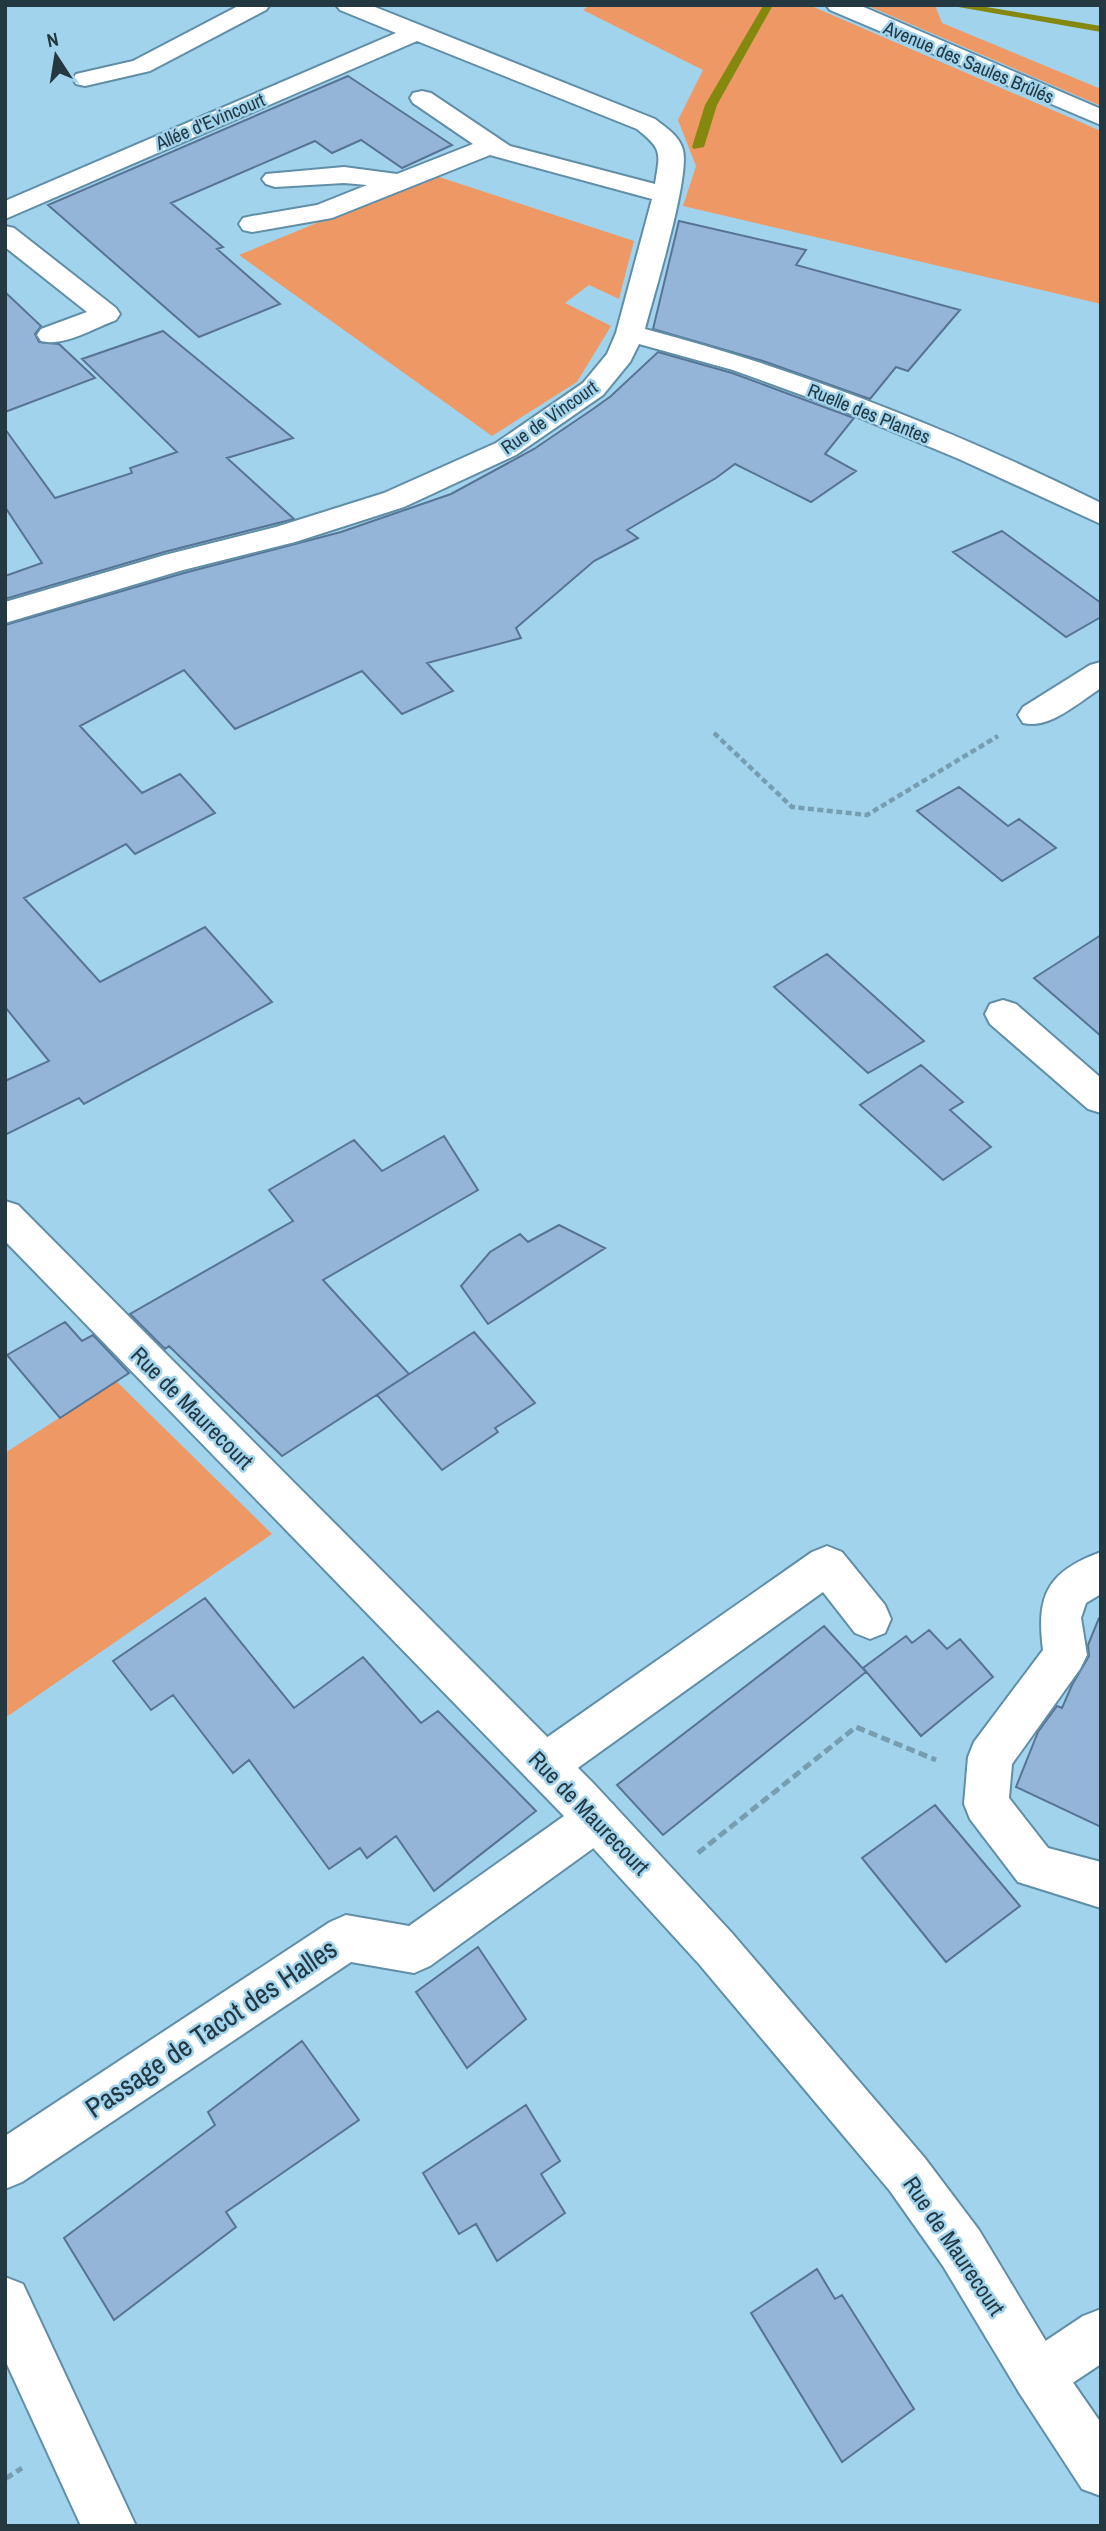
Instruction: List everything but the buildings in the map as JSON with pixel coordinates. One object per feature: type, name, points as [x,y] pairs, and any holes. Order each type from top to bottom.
[{"type":"street","points":[[85,79],[141,66],[258,5]]},
{"type":"street","name":"Rue de Vincourt","points":[[5,613],[176,562],[349,516],[455,474],[506,449],[593,389],[620,356],[630,333],[666,195],[672,159],[667,141],[646,124],[348,5]]},
{"type":"street","name":"Avenue des Saules Brûlés","points":[[838,5],[1101,118]]},
{"type":"street","points":[[195,14],[234,18]]},
{"type":"street","name":"Allée d'Evincourt","points":[[5,211],[415,33]]},
{"type":"street","points":[[422,98],[501,151],[666,195]]},
{"type":"street","points":[[252,225],[323,212],[492,145]]},
{"type":"street","points":[[275,179],[344,175],[399,182]]},
{"type":"street","points":[[5,234],[106,314],[51,335]]},
{"type":"street","name":"Ruelle des Plantes","points":[[630,333],[741,364],[878,415],[1056,492],[1101,515]]},
{"type":"street","points":[[1034,715],[1101,673]]},
{"type":"street","points":[[1003,1014],[1101,1099]]},
{"type":"street","name":"Rue de Maurecourt","points":[[5,1216],[545,1765],[715,1948],[907,2174],[961,2248],[1038,2376],[1101,2470]]},
{"type":"street","points":[[545,1765],[827,1565],[870,1619]]},
{"type":"street","points":[[1101,1571],[1069,1591],[1060,1618],[1065,1654],[990,1757],[986,1804],[1034,1867],[1101,1885]]},
{"type":"street","name":"Passage de Tacot des Halles","points":[[5,2165],[346,1938],[414,1950],[597,1819]]},
{"type":"street","points":[[5,2302],[108,2526]]},
{"type":"street","points":[[1038,2376],[1101,2334]]},
{"type":"path","points":[[714,733],[792,807],[867,815],[1034,715]]},
{"type":"path","points":[[657,1884],[856,1727],[988,1782]]},
{"type":"shaded area","points":[[590,5],[809,5],[1101,131],[1101,304],[683,206],[696,166],[678,120],[703,70],[583,10]]},
{"type":"shaded area","points":[[866,5],[935,5],[942,23],[1101,89],[1101,106]]},
{"type":"shaded area","points":[[433,175],[634,241],[619,299],[589,285],[565,303],[611,326],[577,382],[492,436],[239,255]]},
{"type":"shaded area","points":[[116,1381],[272,1534],[5,1718],[5,1453]]},
{"type":"waterway","points":[[952,5],[1101,29]]},
{"type":"waterway","points":[[698,147],[711,105],[768,6]]}]
